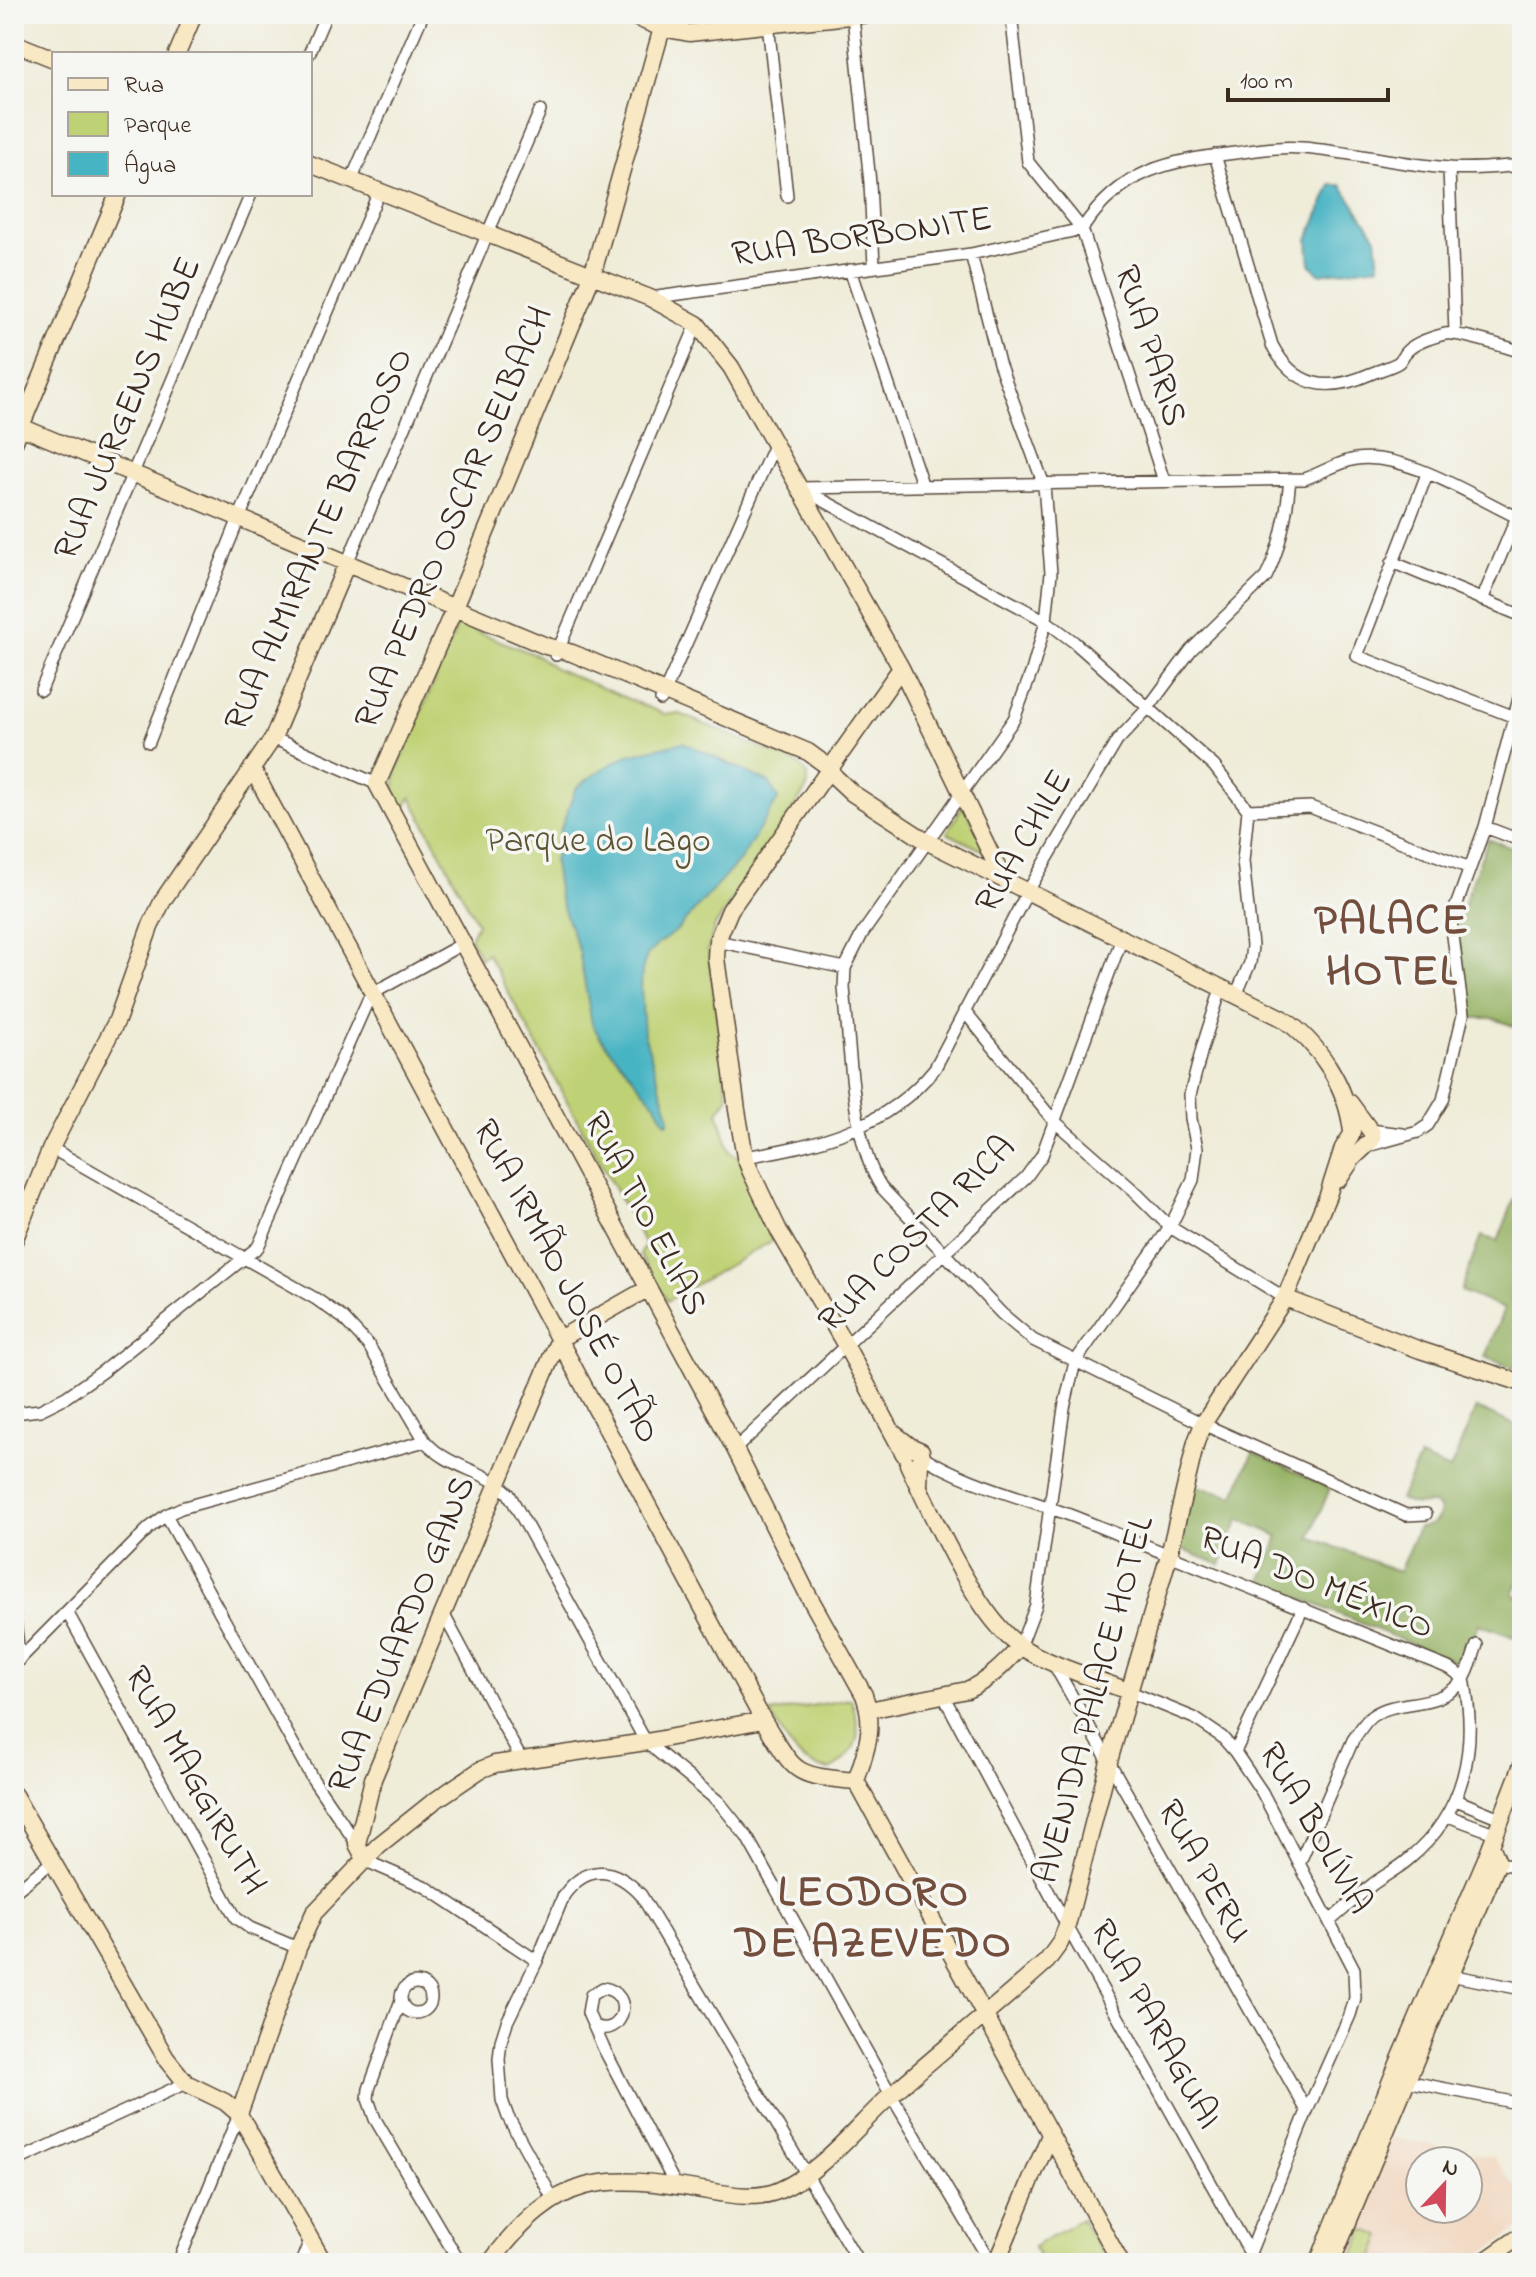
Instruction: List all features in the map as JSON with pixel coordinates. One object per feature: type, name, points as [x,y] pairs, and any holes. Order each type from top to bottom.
[{"type":"street","points":[[178,52],[194,14]]},
{"type":"street","points":[[310,52],[326,14]]},
{"type":"street","points":[[351,181],[423,14]]},
{"type":"street","points":[[627,14],[664,21],[689,33],[861,15],[874,266]]},
{"type":"street","points":[[1011,14],[1028,162],[1082,229],[1091,215],[1125,184],[1152,168],[1215,155],[1299,148],[1449,168],[1522,165]]},
{"type":"street","name":"RUA PEDRO OSCAR SELBACH","points":[[377,784],[455,607],[592,276],[664,21]]},
{"type":"street","points":[[768,24],[787,196]]},
{"type":"street","points":[[14,43],[52,58]]},
{"type":"street","name":"RUA ALMIRANTE BARROSO","points":[[14,1241],[21,1201],[117,1020],[150,927],[163,900],[273,738],[540,111]]},
{"type":"street","points":[[1215,155],[1272,345],[1295,373],[1317,384],[1349,383],[1398,362],[1407,349],[1419,343],[1455,333],[1522,352]]},
{"type":"street","points":[[312,165],[650,298],[697,324],[731,367],[901,668],[1003,879]]},
{"type":"street","points":[[1449,168],[1455,333]]},
{"type":"street","points":[[149,742],[239,518],[379,192]]},
{"type":"street","points":[[14,443],[17,425],[117,196]]},
{"type":"street","name":"RUA JURGENS HUBE","points":[[41,690],[250,196]]},
{"type":"street","name":"RUA BORBONITE","points":[[650,298],[971,254],[1082,229]]},
{"type":"street","name":"RUA PARIS","points":[[1082,229],[1164,481]]},
{"type":"street","points":[[971,254],[999,363],[1044,485],[1051,573],[1046,621],[1014,719],[862,934],[845,968],[844,988],[859,1128],[871,1173],[945,1254],[1017,1328],[1033,1340],[1203,1424],[1406,1515],[1426,1514]]},
{"type":"street","points":[[850,270],[922,484]]},
{"type":"street","points":[[553,650],[697,324]]},
{"type":"street","points":[[17,425],[718,718],[830,773],[859,798],[926,841],[1282,1018],[1310,1039],[1362,1136],[1408,1135],[1428,1125],[1450,1080],[1463,1015],[1451,920],[1485,827],[1522,687]]},
{"type":"street","points":[[663,695],[775,443]]},
{"type":"street","points":[[800,488],[1304,479],[1346,461],[1359,459],[1403,464],[1517,517]]},
{"type":"street","points":[[1427,474],[1357,656],[1512,716]]},
{"type":"street","name":"RUA CHILE","points":[[745,1157],[819,1143],[859,1128],[889,1110],[935,1068],[1028,891],[1117,741],[1148,708],[1191,650],[1266,577],[1284,528],[1290,479]]},
{"type":"street","points":[[800,488],[1046,621],[1214,766],[1248,810],[1243,861],[1252,946],[1250,963],[1229,992],[1203,1045],[1190,1095],[1197,1148],[1193,1180],[1170,1227],[1075,1362],[1064,1408],[1032,1621],[1020,1647],[981,1683],[943,1695],[869,1710]]},
{"type":"street","points":[[1482,600],[1522,505]]},
{"type":"street","points":[[1392,562],[1522,616]]},
{"type":"street","points":[[901,668],[830,773],[730,910],[717,941],[716,958],[745,1157],[771,1217],[846,1346],[889,1429],[915,1464],[980,1604],[998,1627],[1020,1647]]},
{"type":"street","points":[[273,738],[377,784]]},
{"type":"street","name":"RUA IRMÃO JOSÉ OTÃO","points":[[252,768],[375,992],[763,1720],[798,1771],[821,1779],[856,1781]]},
{"type":"street","name":"RUA TIO ELIAS","points":[[377,784],[735,1449],[869,1710],[871,1738],[856,1781]]},
{"type":"street","points":[[1248,810],[1310,807],[1470,868]]},
{"type":"street","points":[[1485,827],[1522,841]]},
{"type":"street","name":"RUA COSTA RICA","points":[[735,1449],[1026,1177],[1042,1155],[1122,938]]},
{"type":"street","points":[[717,941],[845,968]]},
{"type":"street","points":[[14,1413],[40,1410],[66,1397],[258,1247],[358,1020],[375,992],[464,943]]},
{"type":"street","points":[[964,1011],[1053,1120],[1170,1227],[1285,1298],[1420,1350],[1522,1383]]},
{"type":"street","name":"AVENIDA PALACE HOTEL","points":[[490,2263],[523,2224],[553,2199],[595,2182],[612,2180],[729,2195],[767,2195],[806,2175],[891,2095],[1047,1961],[1067,1926],[1128,1691],[1169,1555],[1196,1442],[1203,1424],[1285,1298],[1328,1195],[1362,1136]]},
{"type":"street","points":[[51,1148],[316,1299],[343,1318],[369,1346],[425,1441],[446,1460],[499,1483],[515,1503],[646,1742],[719,1802],[747,1837],[891,2095],[994,2263]]},
{"type":"street","points":[[559,1339],[647,1289]]},
{"type":"street","name":"RUA EDUARDO GANS","points":[[366,1861],[357,1844],[373,1779],[559,1339]]},
{"type":"street","points":[[17,1663],[149,1528],[166,1515],[181,1508],[425,1441]]},
{"type":"street","name":"RUA DO MÉXICO","points":[[915,1464],[1049,1507],[1451,1669],[1464,1679]]},
{"type":"street","points":[[166,1515],[312,1778],[357,1844]]},
{"type":"street","points":[[1235,1752],[1303,1608]]},
{"type":"street","name":"RUA MAGGIRUTH","points":[[67,1612],[236,1918],[250,1928],[298,1948]]},
{"type":"street","points":[[14,1615],[17,1663]]},
{"type":"street","points":[[444,1615],[521,1759]]},
{"type":"street","points":[[1331,1920],[1375,1882],[1408,1861],[1448,1816],[1466,1765],[1467,1695],[1464,1679],[1477,1645]]},
{"type":"street","name":"RUA BOLÍVIA","points":[[1020,1647],[1194,1718],[1222,1737],[1262,1792],[1349,1956],[1356,1984],[1350,2015],[1307,2111]]},
{"type":"street","name":"RUA PERU","points":[[1052,1661],[1307,2111]]},
{"type":"street","points":[[1299,1864],[1353,1740],[1362,1727],[1372,1716],[1385,1710],[1434,1700],[1464,1679]]},
{"type":"street","name":"RUA PARAGUAI","points":[[943,1695],[1248,2258]]},
{"type":"street","points":[[178,2263],[239,2114],[298,1948],[314,1913],[379,1845],[480,1770],[521,1759],[646,1742],[763,1720]]},
{"type":"street","points":[[1318,2263],[1445,1974],[1522,1765]]},
{"type":"street","points":[[856,1781],[1121,2263]]},
{"type":"street","points":[[14,1795],[166,2058],[186,2083],[225,2102],[239,2114],[324,2263]]},
{"type":"street","points":[[1456,1800],[1494,1844]]},
{"type":"street","points":[[1448,1816],[1494,1844],[1522,1867]]},
{"type":"street","points":[[366,1861],[426,1887],[537,1961]]},
{"type":"street","points":[[14,1892],[52,1862]]},
{"type":"street","points":[[553,2199],[508,2117],[499,2079],[500,2050],[504,2031],[564,1895],[578,1879],[594,1873],[612,1873],[633,1887],[678,1956],[859,2263]]},
{"type":"street","points":[[1445,1974],[1522,1989]]},
{"type":"street","points":[[593,2025],[606,2028],[621,2019],[623,2010],[618,1994],[611,1989],[596,1990],[591,1995],[588,2007],[593,2025],[676,2186]]},
{"type":"street","points":[[401,2000],[368,2099],[375,2119],[460,2263]]},
{"type":"street","points":[[1399,2079],[1522,2104]]},
{"type":"street","points":[[1331,2263],[1399,2079]]},
{"type":"street","points":[[14,2162],[186,2083]]},
{"type":"street","points":[[1248,2258],[1307,2111]]},
{"type":"street","points":[[994,2263],[1050,2135]]},
{"type":"street","points":[[1482,2263],[1522,2235]]},
{"type":"street","points":[[301,2263],[310,2240]]},
{"type":"street","points":[[14,2251],[20,2263]]},
{"type":"shaded area","points":[[1391,2137],[1432,2145],[1404,2145],[1404,2225],[1484,2225],[1484,2155],[1493,2157],[1522,2194],[1522,2226],[1470,2263],[1342,2263]]},
{"type":"green space","name":"Parque do Lago","points":[[458,624],[538,656],[554,668],[664,714],[680,714],[795,762],[808,776],[807,788],[715,926],[708,949],[728,1098],[718,1112],[730,1152],[739,1157],[758,1206],[777,1238],[667,1301],[640,1255],[645,1245],[487,953],[480,959],[470,938],[477,923],[411,797],[403,811],[394,790],[396,772]]},
{"type":"green space","points":[[963,805],[990,854],[947,833]]},
{"type":"green space","points":[[1488,839],[1522,852],[1522,1029],[1492,1018],[1473,1018],[1457,932],[1458,920]]},
{"type":"green space","points":[[1522,1147],[1522,1371],[1485,1357],[1504,1309],[1461,1291],[1481,1236],[1498,1241],[1519,1187],[1514,1148]]},
{"type":"green space","points":[[1476,1408],[1522,1428],[1522,1575],[1513,1594],[1522,1598],[1522,1640],[1479,1624],[1460,1664],[1261,1582],[1279,1536],[1239,1519],[1221,1565],[1178,1548],[1193,1485],[1234,1496],[1253,1452],[1330,1488],[1310,1537],[1399,1572],[1418,1528],[1433,1524],[1440,1510],[1434,1504],[1416,1505],[1400,1499],[1420,1457],[1450,1470]]},
{"type":"green space","points":[[851,1699],[857,1722],[857,1739],[849,1755],[831,1770],[809,1764],[801,1758],[770,1713]]},
{"type":"green space","points":[[1081,2219],[1108,2263],[1043,2263],[1033,2247]]},
{"type":"green space","points":[[1364,2229],[1382,2236],[1371,2263],[1351,2263]]},
{"type":"water","points":[[1331,185],[1341,185],[1376,237],[1379,266],[1320,274],[1310,264],[1308,240]]},
{"type":"water","name":"Parque do Lago","points":[[683,742],[770,783],[778,799],[741,859],[676,931],[647,955],[641,989],[644,1034],[669,1115],[669,1122],[666,1123],[655,1103],[592,1024],[579,951],[559,897],[554,862],[560,831],[576,788],[628,755]]},
{"type":"district","name":"PALACE HOTEL","points":[[1392,948]]},
{"type":"district","name":"LEODORO DE AZEVEDO","points":[[874,1920]]}]
